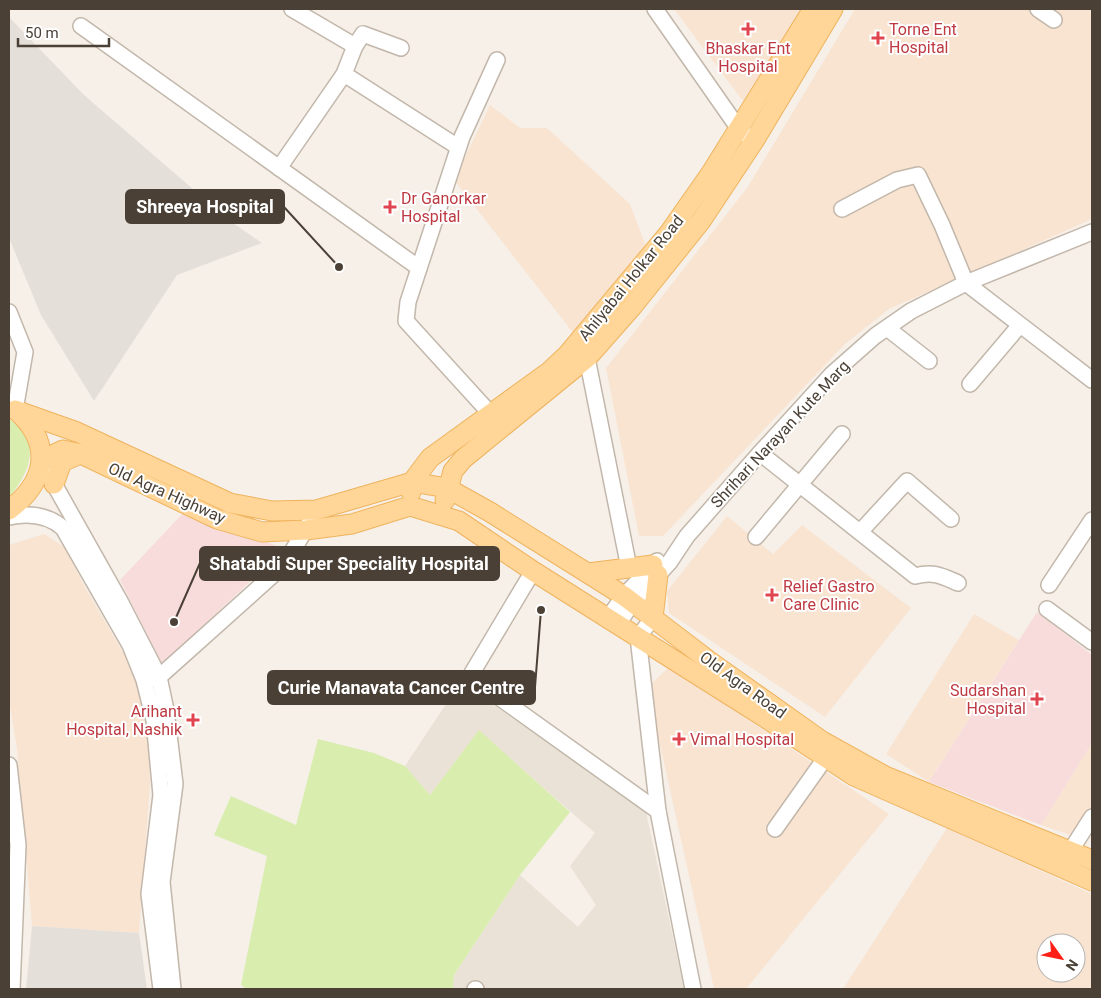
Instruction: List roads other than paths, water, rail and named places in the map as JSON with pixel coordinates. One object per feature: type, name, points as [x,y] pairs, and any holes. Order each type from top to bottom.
[{"type":"main road","name":"Ahilyabai Holkar Road","points":[[450,518],[447,488],[453,471],[497,420],[567,355],[669,233],[712,174],[814,9]]},
{"type":"main road","name":"Ahilyabai Holkar Road","points":[[412,482],[430,458],[497,420],[587,358],[632,307],[701,222],[754,141],[833,9]]},
{"type":"main road","name":"Old Agra Highway","points":[[12,408],[50,421],[103,444],[230,503],[272,511],[316,510],[412,482]]},
{"type":"main road","points":[[9,510],[24,499],[37,479],[42,460],[36,433],[12,408]]},
{"type":"main road","points":[[42,460],[63,450],[81,454]]},
{"type":"main road","name":"Old Agra Highway","points":[[81,454],[218,518],[262,532],[306,530],[352,524],[410,506]]},
{"type":"main road","points":[[54,484],[62,462],[81,454]]},
{"type":"main road","points":[[412,482],[410,506],[450,518]]},
{"type":"main road","name":"Old Agra Road","points":[[412,482],[447,488],[490,512],[628,599],[712,663],[822,741],[885,776],[1092,860]]},
{"type":"main road","name":"Old Agra Road","points":[[450,518],[854,776],[1092,881]]},
{"type":"main road","points":[[588,574],[629,568],[655,570],[653,618]]},
{"type":"street","points":[[292,9],[355,46]]},
{"type":"street","points":[[655,9],[739,129],[754,141]]},
{"type":"street","points":[[1038,9],[1054,20]]},
{"type":"street","points":[[81,26],[419,268]]},
{"type":"street","points":[[280,168],[344,74],[355,46],[363,34],[401,48]]},
{"type":"street","points":[[497,60],[458,147],[408,302],[406,321],[497,420]]},
{"type":"street","points":[[344,74],[458,147]]},
{"type":"street","points":[[842,209],[897,180],[918,175],[942,225],[966,283],[1092,380]]},
{"type":"street","name":"Shrihari Narayan Kute Marg","points":[[613,621],[628,599],[832,374],[887,328],[911,311],[966,283],[1092,232]]},
{"type":"street","points":[[9,312],[25,352],[12,408]]},
{"type":"street","points":[[970,384],[1020,325]]},
{"type":"street","points":[[887,328],[929,361]]},
{"type":"street","points":[[587,358],[629,568]]},
{"type":"street","points":[[756,536],[842,434]]},
{"type":"street","points":[[760,453],[915,576],[928,572],[938,573],[958,583]]},
{"type":"street","points":[[42,460],[54,484],[70,526],[114,615],[152,678],[161,795],[149,894],[160,944],[173,989]]},
{"type":"street","points":[[860,532],[907,481],[951,518]]},
{"type":"street","points":[[152,678],[284,565],[316,510]]},
{"type":"street","points":[[9,517],[40,516],[70,526]]},
{"type":"street","points":[[1049,585],[1092,520]]},
{"type":"street","points":[[533,571],[472,678],[658,811]]},
{"type":"street","points":[[1048,609],[1092,642]]},
{"type":"street","points":[[653,618],[638,638],[658,811],[693,989]]},
{"type":"street","points":[[775,829],[826,757]]},
{"type":"street","points":[[9,765],[18,845],[12,989]]},
{"type":"street","points":[[1071,850],[1092,817]]},
{"type":"street","points":[[160,944],[161,989]]},
{"type":"place","name":"Bhaskar Ent Hospital","points":[[748,29]]},
{"type":"place","name":"Torne Ent Hospital","points":[[878,38]]},
{"type":"place","name":"Dr Ganorkar Hospital","points":[[390,207]]},
{"type":"place","name":"Shreeya Hospital","points":[[339,267]]},
{"type":"place","name":"Relief Gastro Care Clinic","points":[[772,595]]},
{"type":"place","name":"Curie Manavata Cancer Centre","points":[[541,610]]},
{"type":"place","name":"Shatabdi Super Speciality Hospital","points":[[174,622]]},
{"type":"place","name":"Sudarshan Hospital","points":[[1037,699]]},
{"type":"place","name":"Arihant Hospital, Nashik","points":[[193,720]]},
{"type":"place","name":"Vimal Hospital","points":[[679,739]]}]
